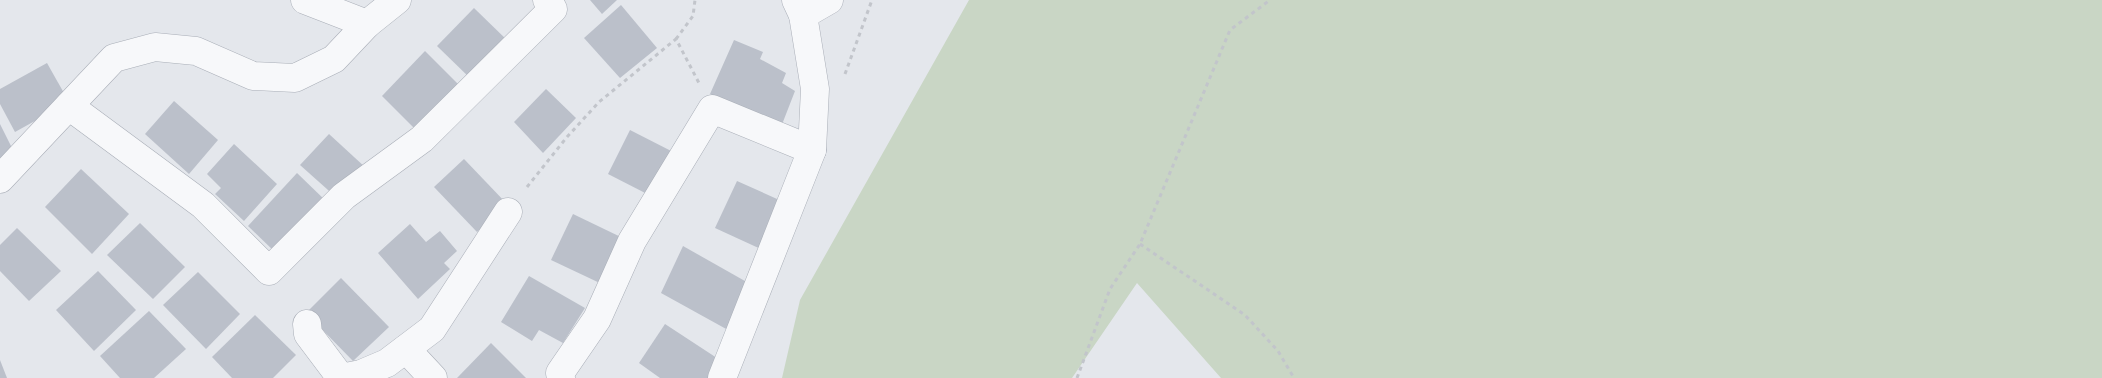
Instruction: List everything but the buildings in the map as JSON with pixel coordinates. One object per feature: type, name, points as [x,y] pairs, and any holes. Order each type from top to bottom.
[{"type":"street","points":[[305,0],[367,24]]},
{"type":"street","points":[[0,179],[114,58],[155,47],[196,52],[253,76],[295,78],[334,59],[367,24],[397,0]]},
{"type":"street","points":[[69,106],[203,205],[269,271],[344,196],[422,139],[553,9],[547,0]]},
{"type":"street","points":[[722,378],[812,150],[816,89],[799,8],[829,0]]},
{"type":"street","points":[[561,378],[560,374],[597,319],[632,241],[712,109],[812,150]]},
{"type":"street","points":[[307,324],[308,334],[341,378],[361,374],[387,364],[432,329],[508,212]]},
{"type":"street","points":[[406,349],[433,378]]},
{"type":"path","points":[[508,212],[566,137],[599,102],[676,39],[693,16],[695,0]]},
{"type":"path","points":[[1077,378],[1110,289],[1140,244],[1230,30],[1270,0]]},
{"type":"path","points":[[676,39],[712,109]]},
{"type":"path","points":[[1140,244],[1246,316],[1278,351],[1294,378]]},
{"type":"green space","points":[[969,0],[2102,0],[2102,378],[1221,378],[1137,283],[1072,378],[782,378],[800,300]]}]
